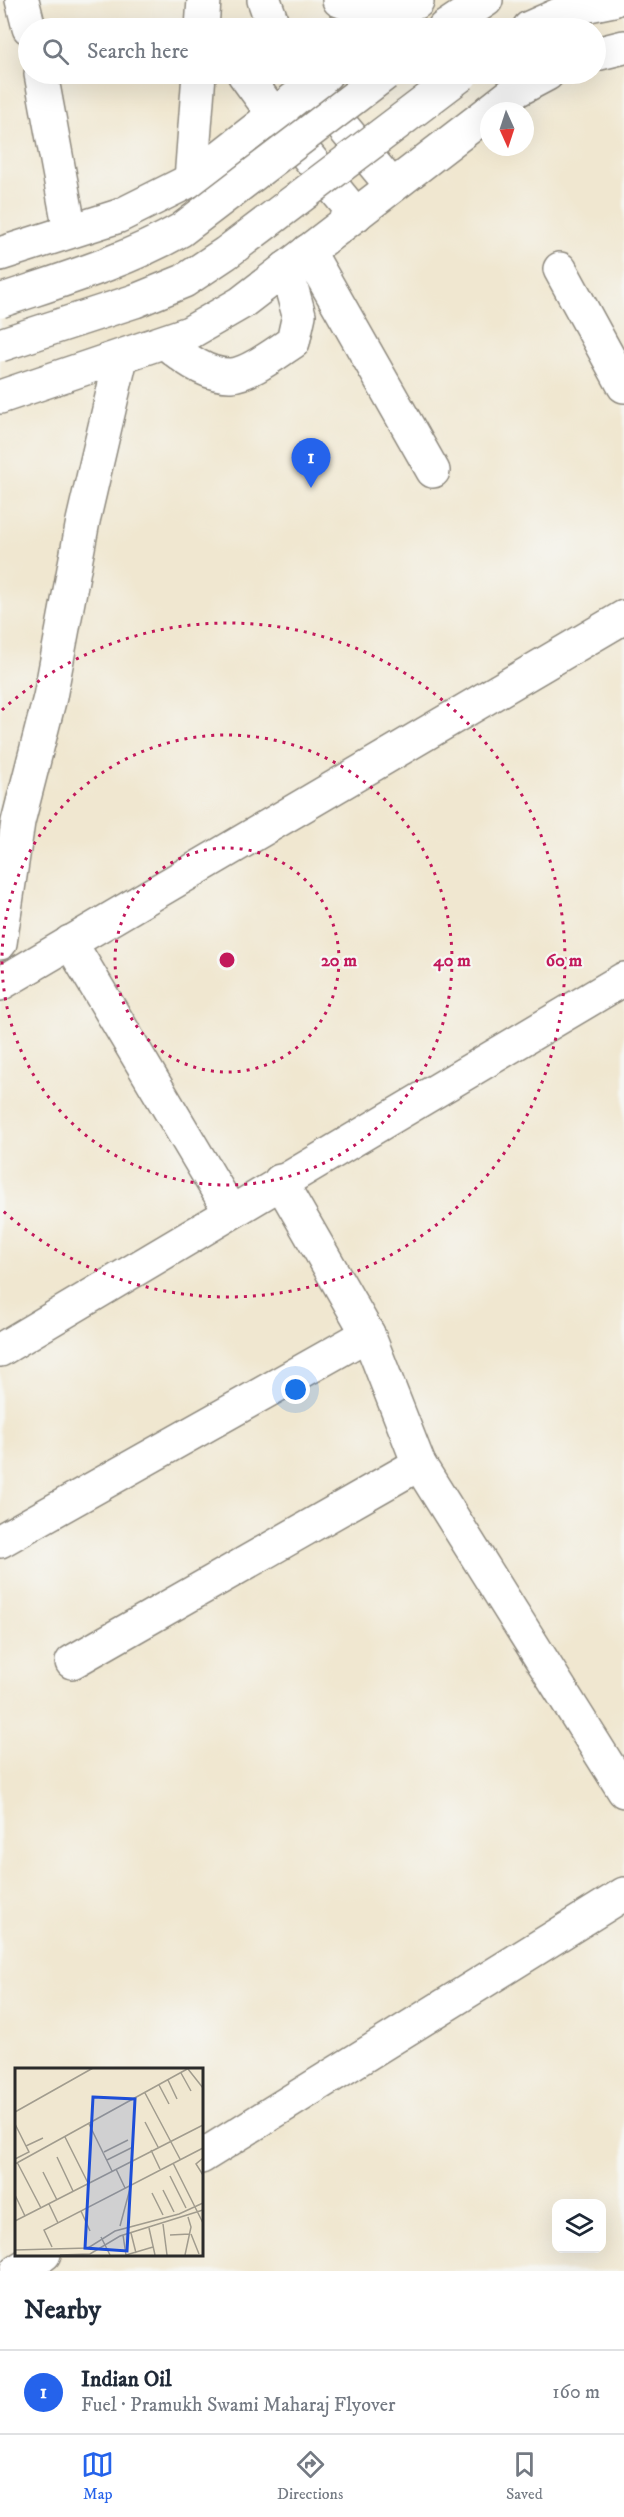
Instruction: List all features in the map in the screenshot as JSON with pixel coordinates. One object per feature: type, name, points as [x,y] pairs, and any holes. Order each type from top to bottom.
[{"type":"street","points":[[22,0],[26,18]]},
{"type":"street","points":[[203,18],[204,0]]},
{"type":"street","points":[[210,0],[215,18]]},
{"type":"street","points":[[264,0],[270,18]]},
{"type":"street","points":[[339,0],[363,11],[384,10],[418,1]]},
{"type":"street","points":[[459,18],[486,0]]},
{"type":"street","points":[[552,18],[574,8],[613,0]]},
{"type":"street","points":[[396,18],[418,1]]},
{"type":"street","points":[[606,52],[624,47]]},
{"type":"street","points":[[43,84],[70,231]]},
{"type":"street","points":[[191,180],[198,84]]},
{"type":"street","points":[[251,84],[356,214]]},
{"type":"street","points":[[0,254],[119,216],[191,180],[274,115],[306,84]]},
{"type":"street","points":[[316,84],[392,186]]},
{"type":"street","points":[[0,300],[110,264],[181,230],[372,84]]},
{"type":"street","points":[[0,345],[135,301],[184,281],[226,253],[449,84]]},
{"type":"street","points":[[501,102],[528,84]]},
{"type":"street","points":[[0,398],[189,333],[241,303],[480,118]]},
{"type":"street","points":[[165,342],[185,359],[211,370],[231,375],[264,362],[293,342],[299,315],[297,260]]},
{"type":"street","points":[[297,260],[433,471]]},
{"type":"street","points":[[560,269],[624,386]]},
{"type":"street","points":[[0,943],[18,822],[50,697],[83,521],[121,358]]},
{"type":"street","points":[[0,984],[624,617]]},
{"type":"street","points":[[70,942],[230,1211]]},
{"type":"street","points":[[0,1350],[280,1181],[624,979]]},
{"type":"street","points":[[280,1181],[368,1334],[419,1464],[624,1791]]},
{"type":"street","points":[[0,1541],[368,1334]]},
{"type":"street","points":[[72,1662],[419,1464]]},
{"type":"street","points":[[202,2156],[624,1894]]},
{"type":"street","points":[[17,2271],[41,2256]]},
{"type":"place","name":"Indian Oil","points":[[311,488]]}]
